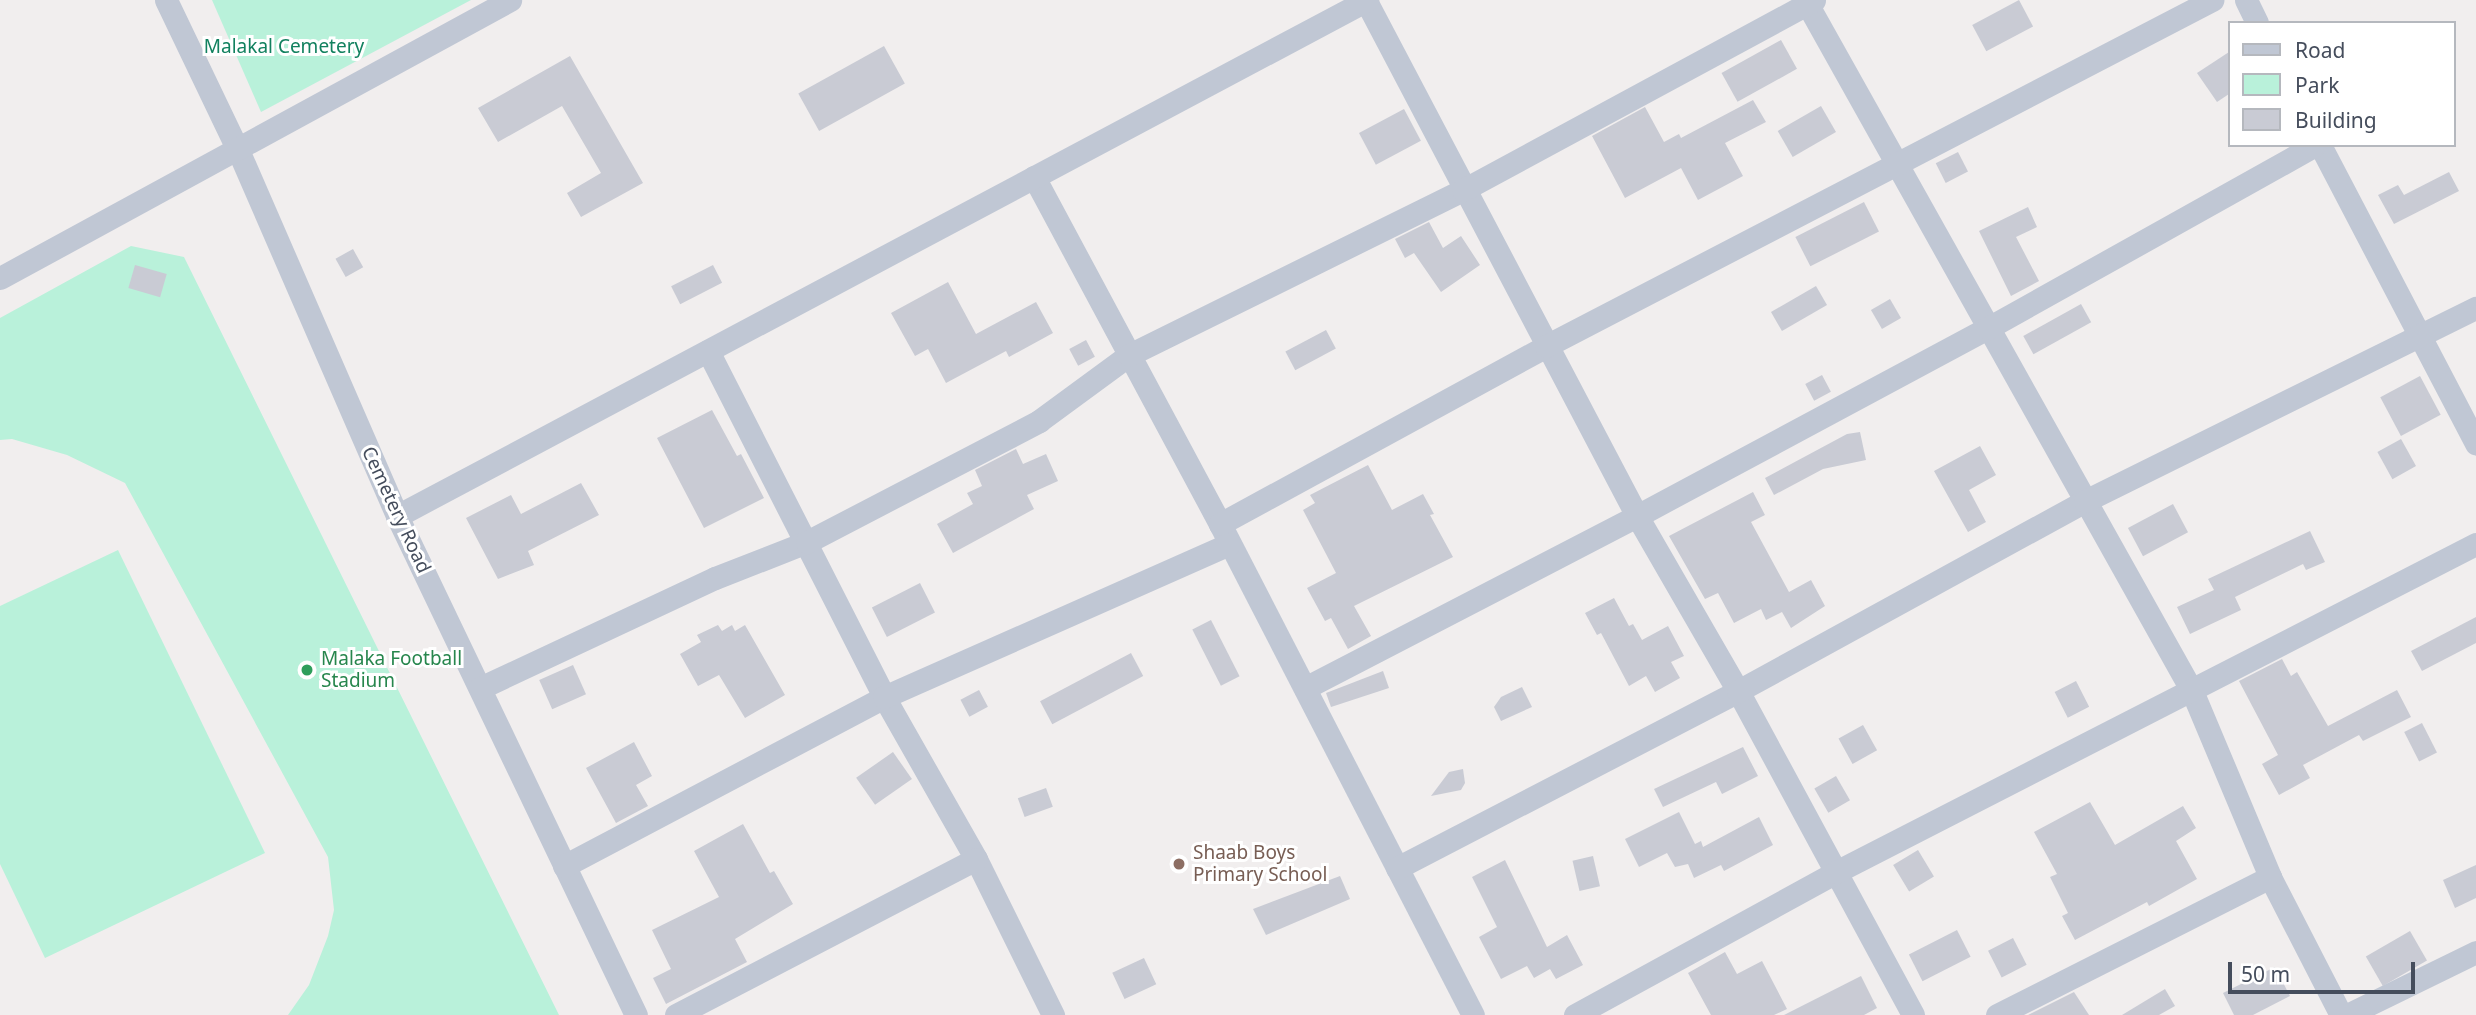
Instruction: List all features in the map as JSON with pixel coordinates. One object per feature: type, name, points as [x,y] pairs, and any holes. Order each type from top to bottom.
[{"type":"street","name":"Cemetery Road","points":[[166,0],[237,150],[397,516],[636,1015]]},
{"type":"street","points":[[0,278],[510,0]]},
{"type":"street","points":[[397,516],[1366,0],[1463,190],[1637,516],[1738,691],[1913,1015]]},
{"type":"street","points":[[564,866],[884,697],[1224,534],[1546,346],[2212,0]]},
{"type":"street","points":[[2246,0],[2256,21]]},
{"type":"street","points":[[480,688],[715,578],[807,542],[1039,421],[1129,355],[1463,190],[1809,1],[1896,164],[2192,691],[2270,877],[2341,1015]]},
{"type":"street","points":[[1305,688],[1637,516],[1988,328],[2311,147]]},
{"type":"street","points":[[2321,147],[2476,444]]},
{"type":"street","points":[[1034,177],[1305,688],[1473,1015]]},
{"type":"street","points":[[1397,868],[1738,691],[2085,501],[2420,338],[2476,308]]},
{"type":"street","points":[[708,351],[884,697],[976,859],[1053,1015]]},
{"type":"street","points":[[1575,1015],[1836,872],[2476,544]]},
{"type":"street","points":[[676,1015],[976,859]]},
{"type":"street","points":[[1997,1015],[2270,877]]},
{"type":"street","points":[[2347,1015],[2476,952]]},
{"type":"green space","name":"Malakal Cemetery","points":[[212,0],[471,0],[261,112]]},
{"type":"green space","name":"Malaka Football Stadium","points":[[131,246],[184,257],[559,1015],[288,1015],[309,985],[328,936],[334,910],[328,857],[125,483],[67,455],[12,439],[0,440],[0,318]]},
{"type":"green space","points":[[118,550],[265,853],[45,958],[0,864],[0,606]]},
{"type":"building","points":[[2019,0],[2033,26],[1986,51],[1972,25]]},
{"type":"building","points":[[1781,40],[1797,69],[1738,102],[1722,73]]},
{"type":"building","points":[[884,46],[905,84],[819,131],[798,94]]},
{"type":"building","points":[[2228,53],[2228,95],[2217,102],[2197,73]]},
{"type":"building","points":[[570,56],[643,183],[581,217],[567,193],[601,173],[562,106],[498,142],[478,108]]},
{"type":"building","points":[[1753,100],[1766,122],[1725,143],[1743,176],[1698,200],[1681,168],[1625,198],[1592,136],[1645,107],[1664,142],[1679,134],[1681,138]]},
{"type":"building","points":[[1821,106],[1836,132],[1793,157],[1778,131]]},
{"type":"building","points":[[1404,109],[1421,141],[1376,165],[1359,133]]},
{"type":"building","points":[[1958,152],[1968,172],[1946,183],[1936,163]]},
{"type":"building","points":[[2449,172],[2459,191],[2394,224],[2378,195],[2398,185],[2404,195]]},
{"type":"building","points":[[1864,202],[1879,231],[1810,266],[1795,237]]},
{"type":"building","points":[[2028,207],[2037,227],[2016,237],[2039,281],[2011,296],[1979,231]]},
{"type":"building","points":[[1429,222],[1443,248],[1461,236],[1480,265],[1441,292],[1414,253],[1405,258],[1395,239]]},
{"type":"building","points":[[353,249],[363,267],[346,277],[336,259]]},
{"type":"building","points":[[135,265],[167,274],[160,297],[128,288]]},
{"type":"building","points":[[713,265],[722,283],[680,304],[671,286]]},
{"type":"building","points":[[948,282],[976,334],[1036,302],[1053,333],[1009,357],[1006,351],[946,383],[928,349],[915,356],[891,313]]},
{"type":"building","points":[[1816,286],[1827,305],[1782,331],[1771,312]]},
{"type":"building","points":[[1890,299],[1901,318],[1882,329],[1871,310]]},
{"type":"building","points":[[2081,304],[2091,322],[2033,354],[2023,336]]},
{"type":"building","points":[[1326,330],[1336,349],[1295,370],[1285,352]]},
{"type":"building","points":[[1086,340],[1095,357],[1078,366],[1069,349]]},
{"type":"building","points":[[1822,375],[1831,392],[1814,401],[1805,384]]},
{"type":"building","points":[[2420,376],[2441,415],[2401,436],[2380,397]]},
{"type":"building","points":[[712,410],[737,456],[741,454],[764,498],[704,528],[657,438]]},
{"type":"building","points":[[1860,432],[1866,460],[1823,469],[1774,495],[1765,478],[1847,434]]},
{"type":"building","points":[[2401,439],[2416,466],[2392,479],[2377,452]]},
{"type":"building","points":[[1980,446],[1996,475],[1969,490],[1986,522],[1968,532],[1934,471]]},
{"type":"building","points":[[1016,449],[1023,464],[1046,454],[1058,481],[1027,495],[1034,509],[953,553],[937,524],[973,504],[967,493],[982,486],[975,470]]},
{"type":"building","points":[[1368,465],[1392,510],[1423,494],[1434,514],[1430,515],[1453,557],[1354,606],[1371,636],[1348,649],[1331,618],[1325,621],[1307,588],[1336,573],[1303,510],[1315,503],[1310,495]]},
{"type":"building","points":[[581,483],[599,515],[528,551],[534,565],[498,579],[466,518],[511,495],[521,514]]},
{"type":"building","points":[[1753,492],[1765,515],[1751,522],[1789,592],[1811,580],[1825,606],[1791,628],[1782,612],[1766,620],[1761,609],[1734,623],[1718,593],[1705,599],[1669,536]]},
{"type":"building","points":[[2173,504],[2188,532],[2143,556],[2128,528]]},
{"type":"building","points":[[2310,531],[2325,562],[2306,570],[2303,564],[2235,597],[2241,610],[2190,634],[2177,607],[2214,590],[2208,579]]},
{"type":"building","points":[[920,583],[935,612],[887,637],[872,608]]},
{"type":"building","points":[[1614,598],[1629,626],[1633,624],[1642,640],[1668,626],[1684,656],[1671,662],[1680,678],[1655,692],[1646,676],[1629,686],[1601,633],[1597,635],[1585,613]]},
{"type":"building","points":[[2476,617],[2476,643],[2422,671],[2411,651]]},
{"type":"building","points":[[1211,620],[1240,676],[1221,686],[1192,630]]},
{"type":"building","points":[[718,625],[722,631],[732,625],[735,631],[745,625],[785,695],[745,718],[719,675],[698,686],[680,654],[701,642],[697,635]]},
{"type":"building","points":[[1131,653],[1143,676],[1052,724],[1040,701]]},
{"type":"building","points":[[2282,659],[2291,676],[2297,672],[2328,726],[2397,690],[2411,717],[2363,741],[2359,735],[2303,765],[2310,778],[2279,795],[2262,764],[2278,755],[2239,681]]},
{"type":"building","points":[[573,665],[586,694],[552,709],[539,680]]},
{"type":"building","points":[[1383,671],[1389,688],[1331,707],[1326,693]]},
{"type":"building","points":[[2076,681],[2089,707],[2068,718],[2055,692]]},
{"type":"building","points":[[1522,687],[1532,707],[1501,721],[1494,707],[1501,697]]},
{"type":"building","points":[[979,690],[988,707],[969,717],[960,700]]},
{"type":"building","points":[[2422,723],[2437,752],[2419,761],[2404,732]]},
{"type":"building","points":[[1863,725],[1877,750],[1853,764],[1839,739]]},
{"type":"building","points":[[634,742],[652,776],[636,785],[648,806],[616,823],[586,768]]},
{"type":"building","points":[[1743,747],[1758,776],[1722,794],[1716,782],[1663,807],[1654,789]]},
{"type":"building","points":[[893,752],[912,779],[875,805],[856,778]]},
{"type":"building","points":[[1463,769],[1465,783],[1461,790],[1431,796],[1449,772]]},
{"type":"building","points":[[1836,776],[1850,800],[1828,813],[1814,788]]},
{"type":"building","points":[[1046,788],[1053,807],[1025,817],[1018,798]]},
{"type":"building","points":[[2090,802],[2115,845],[2183,806],[2196,828],[2176,841],[2197,879],[2149,906],[2147,902],[2075,940],[2062,916],[2068,913],[2050,877],[2057,874],[2034,832]]},
{"type":"building","points":[[1679,812],[1695,844],[1701,841],[1703,847],[1759,817],[1773,845],[1724,871],[1721,865],[1694,878],[1688,864],[1675,867],[1667,853],[1639,867],[1625,839]]},
{"type":"building","points":[[743,824],[770,873],[774,871],[793,904],[735,939],[747,962],[666,1004],[653,978],[671,969],[652,930],[719,897],[694,851]]},
{"type":"building","points":[[1918,850],[1934,877],[1909,892],[1893,865]]},
{"type":"building","points":[[1593,856],[1600,886],[1580,891],[1573,861]]},
{"type":"building","points":[[1505,860],[1547,947],[1567,935],[1583,965],[1556,979],[1550,969],[1534,978],[1527,966],[1501,979],[1479,937],[1497,927],[1472,877]]},
{"type":"building","points":[[2476,865],[2476,898],[2455,908],[2443,880]]},
{"type":"building","points":[[1340,876],[1350,899],[1266,935],[1253,909]]},
{"type":"building","points":[[1957,930],[1971,957],[1923,981],[1909,955]]},
{"type":"building","points":[[2410,931],[2427,960],[2383,986],[2366,956]]},
{"type":"building","points":[[2013,938],[2027,965],[2002,977],[1988,951]]},
{"type":"building","points":[[1725,952],[1737,974],[1762,961],[1787,1009],[1774,1015],[1711,1015],[1688,973]]},
{"type":"building","points":[[1144,958],[1156,984],[1125,999],[1112,973]]},
{"type":"building","points":[[2275,967],[2290,996],[2253,1015],[2234,1015],[2223,993]]},
{"type":"building","points":[[1861,976],[1877,1008],[1864,1015],[1784,1015]]},
{"type":"building","points":[[2165,989],[2175,1006],[2159,1015],[2122,1015]]},
{"type":"building","points":[[2074,992],[2089,1015],[2028,1015]]},
{"type":"place","name":"Malaka Football Stadium","points":[[307,670]]},
{"type":"place","name":"Shaab Boys Primary School","points":[[1179,864]]}]
